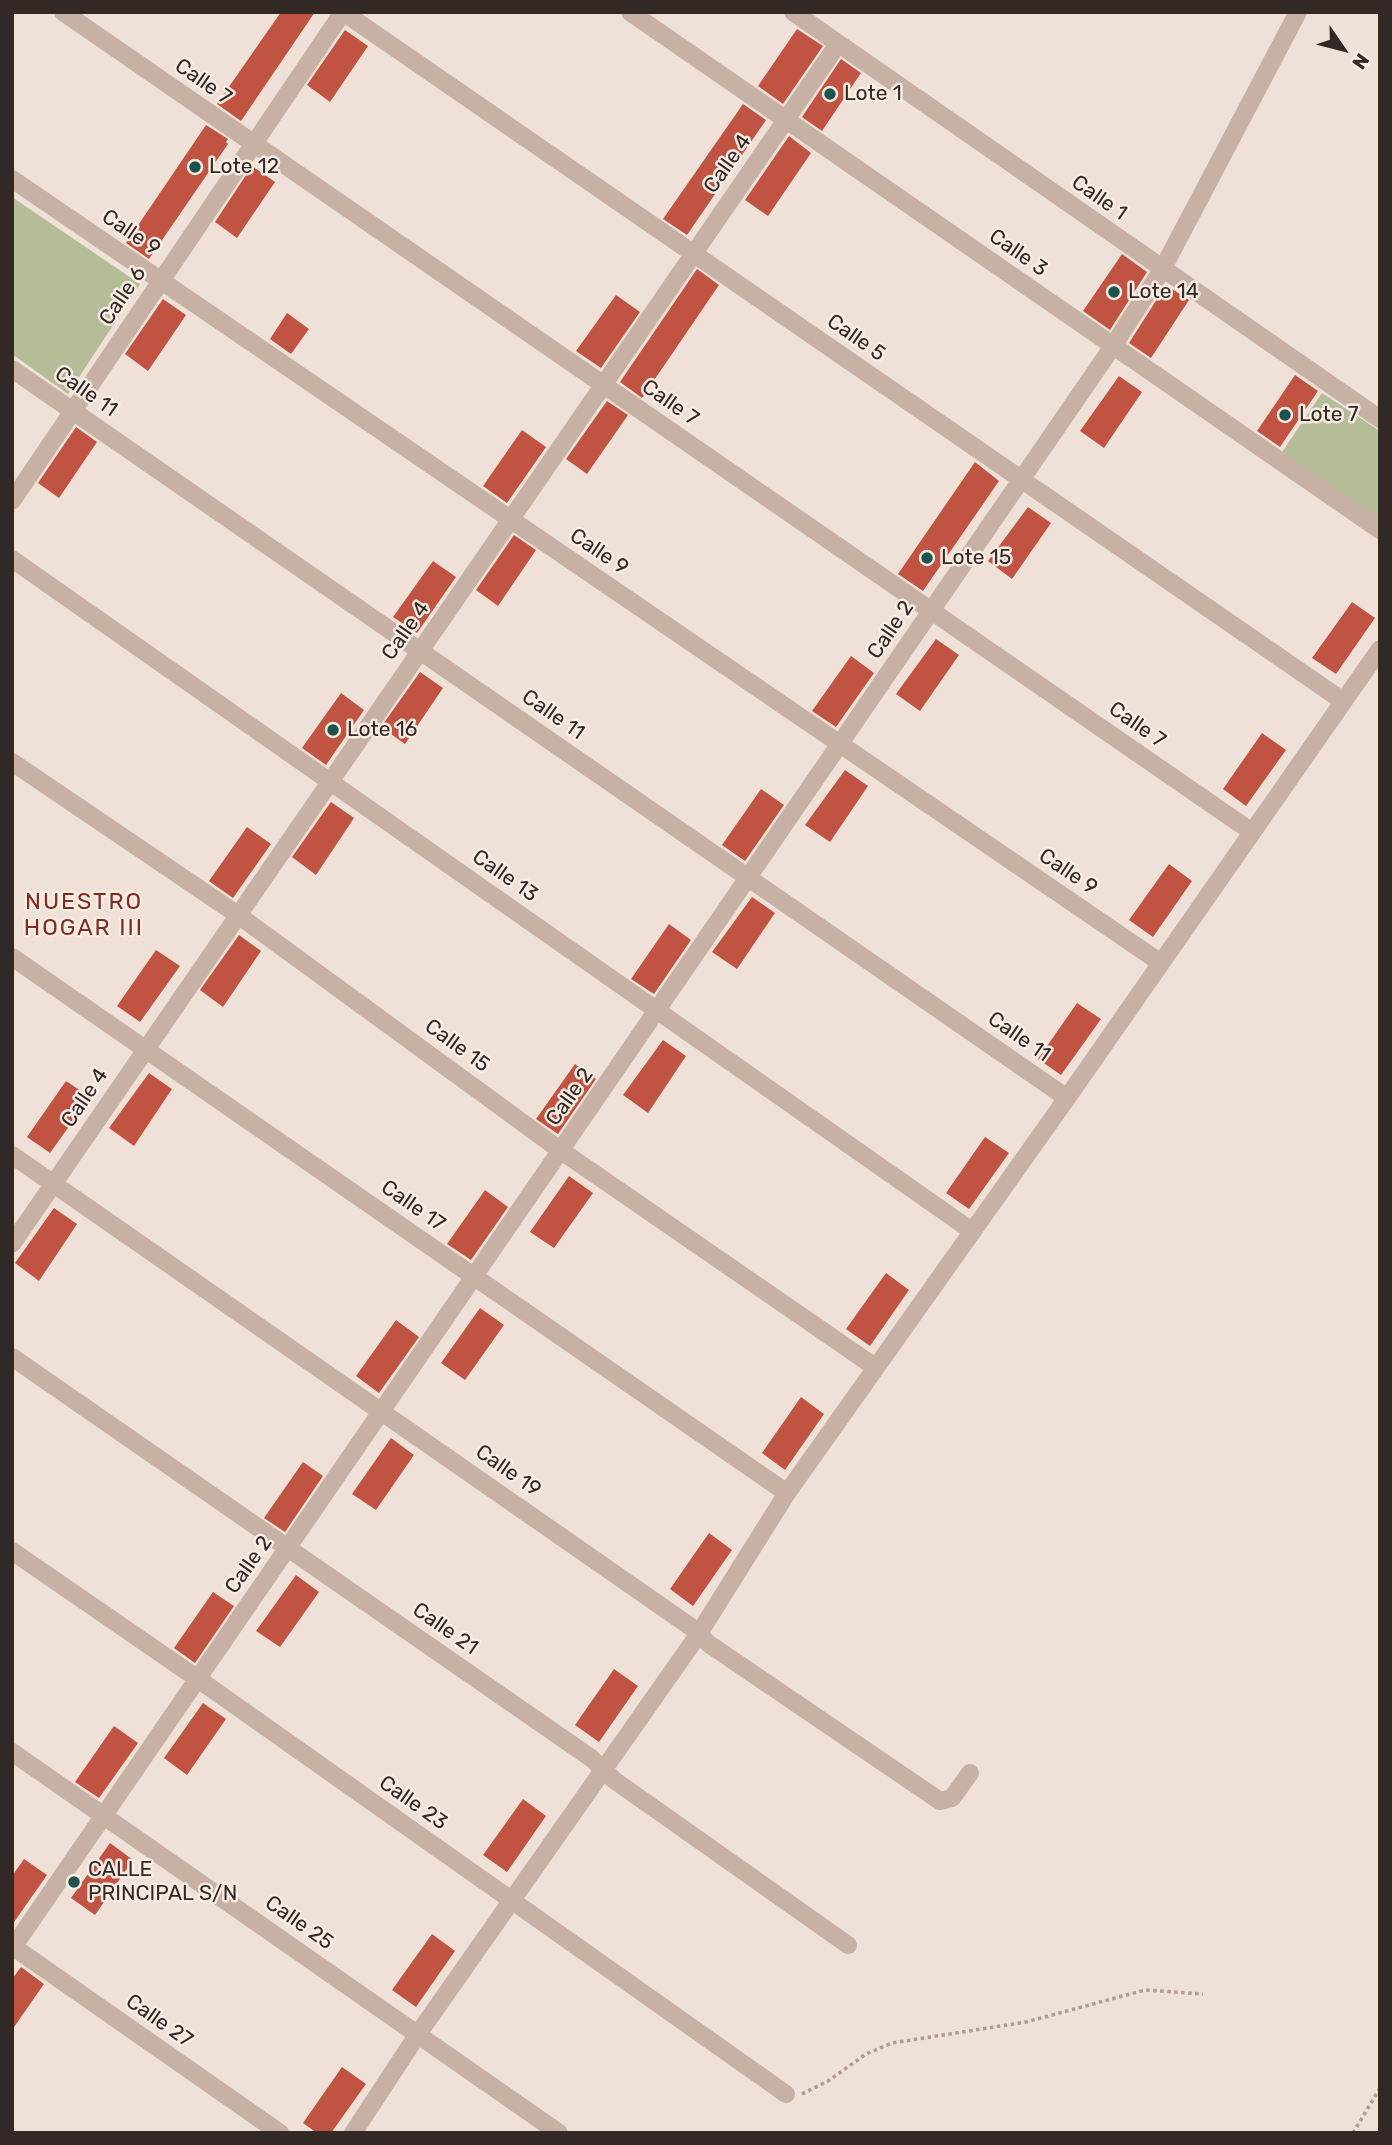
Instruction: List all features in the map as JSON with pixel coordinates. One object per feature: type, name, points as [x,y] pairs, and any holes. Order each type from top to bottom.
[{"type":"street","name":"Calle 7","points":[[62,12],[1252,832]]},
{"type":"street","name":"Calle 6","points":[[12,501],[343,12]]},
{"type":"street","name":"Calle 5","points":[[343,12],[1343,701]]},
{"type":"street","name":"Calle 3","points":[[630,12],[1380,530]]},
{"type":"street","name":"Calle 1","points":[[793,12],[1380,419]]},
{"type":"street","name":"Calle 2","points":[[13,1947],[1114,346],[1162,270],[1298,12]]},
{"type":"street","name":"Calle 4","points":[[12,1244],[838,44]]},
{"type":"street","name":"Calle 9","points":[[12,179],[1161,963]]},
{"type":"street","name":"Calle 11","points":[[12,369],[1067,1098]]},
{"type":"street","name":"Calle 13","points":[[12,558],[972,1231]]},
{"type":"street","points":[[353,2133],[418,2034],[698,1635],[787,1493],[1380,649]]},
{"type":"street","name":"Calle 15","points":[[12,762],[238,915],[561,1150],[875,1367]]},
{"type":"street","name":"Calle 17","points":[[12,957],[787,1493]]},
{"type":"street","name":"Calle 19","points":[[12,1155],[940,1801],[952,1798],[970,1773]]},
{"type":"street","name":"Calle 21","points":[[12,1357],[604,1769],[614,1780],[848,1945]]},
{"type":"street","name":"Calle 23","points":[[12,1551],[786,2094]]},
{"type":"street","name":"Calle 25","points":[[12,1752],[559,2133]]},
{"type":"street","name":"Calle 27","points":[[13,1947],[280,2133]]},
{"type":"path","points":[[786,2094],[801,2095],[828,2081],[866,2054],[892,2043],[1026,2022],[1145,1990],[1203,1994]]},
{"type":"path","points":[[1353,2133],[1380,2088]]},
{"type":"green space","points":[[12,197],[140,284],[68,394],[12,354]]},
{"type":"green space","points":[[1322,393],[1380,431],[1380,523],[1280,455]]},
{"type":"building","points":[[281,12],[315,12],[241,121],[217,104]]},
{"type":"building","points":[[797,29],[823,46],[783,104],[758,86]]},
{"type":"building","points":[[345,30],[368,46],[330,102],[307,85]]},
{"type":"building","name":"Lote 1","points":[[841,59],[861,73],[822,131],[802,117]]},
{"type":"building","points":[[743,104],[766,120],[687,235],[663,219]]},
{"type":"building","points":[[206,125],[228,139],[228,144],[149,259],[126,243]]},
{"type":"building","name":"Lote 1","points":[[789,136],[811,153],[768,216],[745,200]]},
{"type":"building","points":[[252,166],[275,182],[237,238],[215,222]]},
{"type":"building","name":"Lote 14","points":[[1122,254],[1147,272],[1110,330],[1083,311]]},
{"type":"building","points":[[697,269],[719,285],[642,398],[620,382]]},
{"type":"building","points":[[1166,285],[1189,300],[1151,358],[1129,343]]},
{"type":"building","points":[[616,295],[640,312],[601,368],[576,351]]},
{"type":"building","points":[[163,299],[186,315],[148,371],[125,354]]},
{"type":"building","points":[[287,313],[309,329],[291,354],[270,339]]},
{"type":"building","name":"Lote 7","points":[[1295,375],[1318,391],[1280,447],[1257,431]]},
{"type":"building","points":[[1119,376],[1142,392],[1104,448],[1080,431]]},
{"type":"building","points":[[607,401],[628,415],[587,474],[566,459]]},
{"type":"building","points":[[76,427],[97,442],[59,498],[38,483]]},
{"type":"building","points":[[522,430],[546,447],[507,503],[483,486]]},
{"type":"building","points":[[975,462],[999,481],[923,591],[898,574]]},
{"type":"building","points":[[1028,507],[1051,523],[1012,579],[988,561]]},
{"type":"building","points":[[514,535],[536,550],[498,606],[476,590]]},
{"type":"building","points":[[433,561],[456,577],[417,633],[393,617]]},
{"type":"building","points":[[1352,602],[1375,618],[1336,674],[1312,658]]},
{"type":"building","points":[[936,639],[959,655],[920,711],[896,694]]},
{"type":"building","points":[[851,656],[874,673],[836,727],[812,711]]},
{"type":"building","points":[[420,672],[443,688],[405,744],[381,727]]},
{"type":"building","name":"Lote 16","points":[[341,693],[364,710],[326,765],[302,748]]},
{"type":"building","points":[[1262,733],[1286,750],[1246,806],[1223,789]]},
{"type":"building","points":[[845,770],[868,786],[830,842],[805,825]]},
{"type":"building","points":[[761,789],[784,805],[745,861],[722,845]]},
{"type":"building","points":[[331,802],[354,818],[316,875],[292,857]]},
{"type":"building","points":[[247,827],[271,844],[233,898],[209,881]]},
{"type":"building","points":[[1169,864],[1192,881],[1153,937],[1129,920]]},
{"type":"building","points":[[752,897],[775,913],[737,969],[712,952]]},
{"type":"building","points":[[669,924],[691,940],[654,994],[631,979]]},
{"type":"building","points":[[239,935],[261,951],[223,1007],[200,990]]},
{"type":"building","points":[[156,950],[180,966],[140,1022],[117,1006]]},
{"type":"building","points":[[1077,1003],[1101,1019],[1061,1075],[1038,1059]]},
{"type":"building","points":[[663,1040],[686,1056],[648,1113],[623,1095]]},
{"type":"building","points":[[575,1064],[596,1079],[558,1134],[536,1119]]},
{"type":"building","points":[[149,1073],[172,1089],[134,1146],[109,1128]]},
{"type":"building","points":[[66,1081],[90,1097],[50,1153],[27,1137]]},
{"type":"building","points":[[985,1137],[1009,1153],[969,1209],[946,1193]]},
{"type":"building","points":[[569,1176],[593,1193],[554,1248],[530,1232]]},
{"type":"building","points":[[485,1190],[508,1207],[471,1260],[447,1244]]},
{"type":"building","points":[[54,1208],[77,1224],[39,1281],[15,1263]]},
{"type":"building","points":[[886,1273],[909,1290],[870,1346],[846,1329]]},
{"type":"building","points":[[480,1308],[504,1325],[465,1380],[441,1363]]},
{"type":"building","points":[[396,1320],[419,1337],[379,1393],[356,1376]]},
{"type":"building","points":[[801,1397],[824,1414],[785,1470],[762,1453]]},
{"type":"building","points":[[391,1438],[414,1455],[376,1510],[352,1494]]},
{"type":"building","points":[[303,1462],[323,1476],[285,1532],[264,1518]]},
{"type":"building","points":[[709,1533],[732,1550],[693,1606],[670,1589]]},
{"type":"building","points":[[296,1575],[319,1592],[280,1647],[256,1631]]},
{"type":"building","points":[[213,1592],[234,1606],[195,1663],[174,1648]]},
{"type":"building","points":[[614,1669],[638,1686],[599,1742],[575,1725]]},
{"type":"building","points":[[203,1703],[226,1719],[187,1775],[164,1758]]},
{"type":"building","points":[[114,1726],[138,1743],[99,1798],[75,1782]]},
{"type":"building","points":[[523,1799],[546,1816],[507,1872],[483,1855]]},
{"type":"building","points":[[110,1843],[133,1860],[95,1915],[71,1898]]},
{"type":"building","points":[[24,1859],[47,1875],[12,1925],[12,1876]]},
{"type":"building","points":[[432,1934],[455,1951],[416,2007],[392,1990]]},
{"type":"building","points":[[21,1967],[44,1984],[12,2030],[12,1979]]},
{"type":"building","points":[[342,2067],[366,2084],[331,2133],[317,2133],[303,2123]]},
{"type":"place","name":"Lote 1","points":[[830,94]]},
{"type":"place","name":"Lote 12","points":[[195,167]]},
{"type":"place","name":"Lote 14","points":[[1114,292]]},
{"type":"place","name":"Lote 7","points":[[1285,415]]},
{"type":"place","name":"Lote 15","points":[[927,558]]},
{"type":"place","name":"Lote 16","points":[[333,730]]},
{"type":"place","name":"CALLE PRINCIPAL S/N","points":[[74,1882]]},
{"type":"district","name":"NUESTRO HOGAR III","points":[[84,915]]}]
